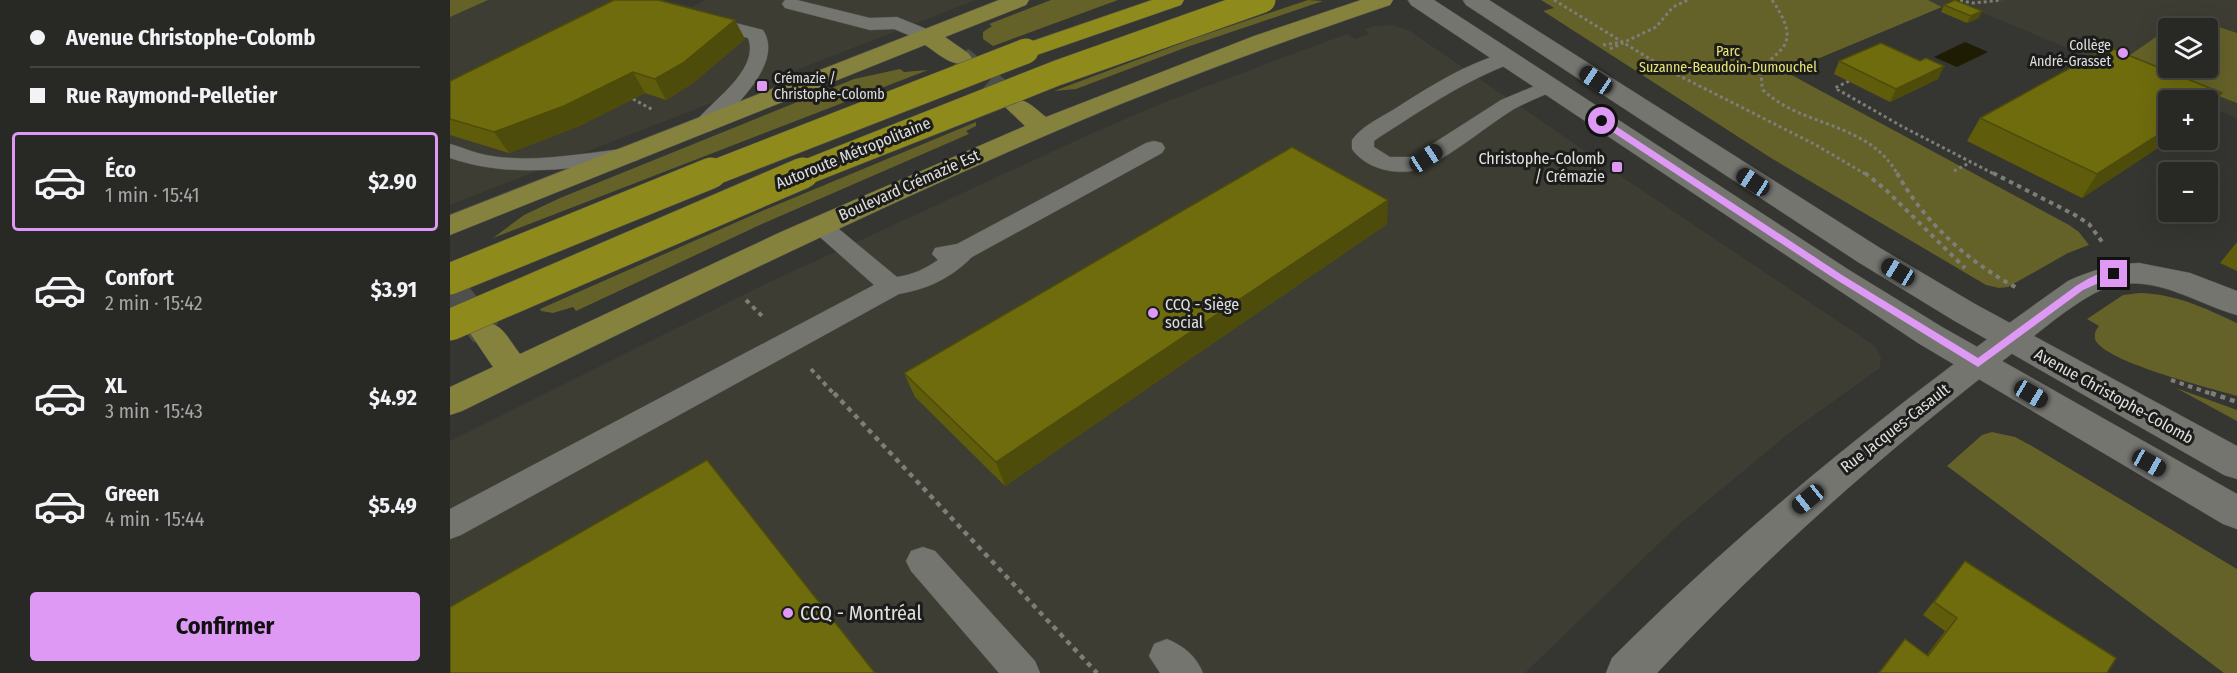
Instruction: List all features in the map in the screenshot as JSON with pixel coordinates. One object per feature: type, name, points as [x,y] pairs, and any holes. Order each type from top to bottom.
[{"type":"highway","name":"Autoroute Métropolitaine","points":[[450,279],[574,227],[892,101],[1173,0]]},
{"type":"highway","name":"Autoroute Métropolitaine","points":[[450,325],[702,216],[920,126],[1130,45],[1263,0]]},
{"type":"main road","points":[[450,226],[1018,0]]},
{"type":"main road","name":"Boulevard Crémazie Est","points":[[450,402],[820,225],[1042,127],[1193,66],[1382,0]]},
{"type":"main road","points":[[1419,0],[1838,277],[1978,363],[2237,513]]},
{"type":"main road","name":"Avenue Christophe-Colomb","points":[[1474,0],[1794,209],[2012,339],[2237,465]]},
{"type":"main road","points":[[927,36],[960,58]]},
{"type":"main road","points":[[1017,106],[1042,127]]},
{"type":"main road","name":"Rue Jacques-Casault","points":[[1628,673],[1695,604],[1792,512],[1933,397],[2079,288],[2094,279],[2114,274],[2139,273],[2168,277],[2199,287],[2237,304]]},
{"type":"main road","points":[[486,333],[514,371]]},
{"type":"lane","points":[[799,0],[791,4],[870,24],[897,23],[927,36]]},
{"type":"lane","points":[[691,17],[748,31],[760,39],[757,59],[750,73],[732,98],[703,126]]},
{"type":"lane","points":[[1508,58],[1464,76],[1370,133],[1363,140],[1363,149],[1372,158],[1386,164],[1403,165],[1419,162],[1508,104],[1549,86]]},
{"type":"lane","points":[[450,525],[892,287],[919,283],[949,266],[963,251],[1154,148]]},
{"type":"lane","points":[[450,151],[483,162],[497,163],[571,160],[632,154]]},
{"type":"lane","points":[[820,225],[892,287]]},
{"type":"lane","points":[[923,561],[1022,673]]},
{"type":"path","points":[[1554,0],[1668,70],[1854,166],[1875,180],[1968,270]]},
{"type":"path","points":[[1598,46],[1614,41],[1622,42],[1656,27],[1673,7],[1688,0]]},
{"type":"path","points":[[1772,0],[1785,20],[1789,34],[1784,47],[1765,64],[1760,78],[1765,94],[1778,102],[1839,127],[1882,151],[1917,204],[1976,264],[2017,288]]},
{"type":"path","points":[[1954,0],[1974,3],[2002,0]]},
{"type":"path","points":[[1849,81],[1835,88],[2075,215],[2098,234],[2107,249]]},
{"type":"path","points":[[633,99],[654,110]]},
{"type":"path","points":[[1954,171],[1971,162]]},
{"type":"path","points":[[1902,205],[1917,204]]},
{"type":"path","points":[[740,293],[769,324]]},
{"type":"path","points":[[809,366],[1097,673]]},
{"type":"path","points":[[2169,379],[2237,402]]},
{"type":"shaded area","points":[[450,0],[664,0],[692,7],[705,0],[976,0],[450,205]]},
{"type":"shaded area","name":"Collège André-Grasset","points":[[1928,0],[2237,0],[2237,118],[2218,111],[2218,90],[2167,90],[1956,3],[1942,7]]},
{"type":"shaded area","points":[[1393,25],[1410,31],[1597,159],[1591,163],[1607,174],[1615,172],[1875,346],[1881,357],[1880,368],[1788,434],[1676,527],[1525,673],[450,673],[450,441],[759,287],[1090,134],[1165,102],[1347,34],[1355,39],[1369,34],[1365,29],[1373,26]]},
{"type":"shaded area","points":[[1965,42],[1988,52],[1957,67],[1934,57]]},
{"type":"green space","points":[[450,0],[488,0],[450,17]]},
{"type":"green space","points":[[1051,0],[1118,0],[993,46],[983,39],[983,32],[992,26],[989,24]]},
{"type":"green space","points":[[1308,0],[1323,1],[1187,47],[1076,89],[1054,91],[1195,38]]},
{"type":"green space","name":"Parc Suzanne-Beaudoin-Dumouchel","points":[[1541,0],[1928,0],[1942,7],[1786,72],[2069,225],[2079,232],[2089,245],[2068,253],[2008,287],[1999,288],[1986,285],[1771,158],[1543,11],[1554,8]]},
{"type":"green space","points":[[2218,27],[2237,33],[2237,103],[2218,96],[2218,90],[2203,90],[2171,78],[2218,78]]},
{"type":"green space","points":[[2158,36],[2158,73],[2123,60]]},
{"type":"green space","points":[[900,69],[904,72],[928,70],[493,238],[524,215],[560,198],[854,79]]},
{"type":"green space","points":[[976,122],[976,126],[966,131],[969,134],[762,224],[576,311],[573,307],[553,313],[540,309],[755,214]]},
{"type":"green space","points":[[2140,293],[2178,299],[2237,323],[2237,396],[2159,373],[2102,348],[2095,339],[2099,326],[2087,319],[2123,295]]},
{"type":"green space","points":[[2176,388],[2237,410],[2237,421]]},
{"type":"green space","points":[[1992,432],[2015,437],[2032,446],[2237,569],[2237,673],[2224,673],[1947,466],[1982,435]]},
{"type":"building","points":[[614,0],[658,0],[735,20],[683,63],[655,79],[633,72],[564,106],[494,132],[450,119],[450,81]]},
{"type":"building","points":[[1955,0],[1982,11],[1971,16],[1944,5]]},
{"type":"building","points":[[1881,43],[1920,61],[1926,58],[1944,66],[1896,89],[1839,61]]},
{"type":"building","points":[[2108,47],[2158,67],[2158,78],[2185,78],[2215,90],[2158,90],[2158,135],[2097,174],[1980,118]]},
{"type":"building","points":[[1292,147],[1388,200],[996,462],[904,373]]},
{"type":"building","points":[[707,460],[875,673],[450,673],[450,607]]},
{"type":"building","points":[[1965,561],[2116,658],[2107,673],[1879,673],[1905,639],[1928,656],[1957,618],[1934,602]]},
{"type":"tunnel","points":[[960,58],[1017,106]]},
{"type":"tunnel","points":[[450,288],[486,333]]},
{"type":"place","name":"Collège André-Grasset","points":[[2123,53]]},
{"type":"place","name":"Crémazie / Christophe-Colomb","points":[[762,86]]},
{"type":"place","name":"Christophe-Colomb / Crémazie","points":[[1617,167]]},
{"type":"place","name":"CCQ - Siège social","points":[[1153,313]]},
{"type":"place","name":"CCQ - Montréal","points":[[788,613]]},
{"type":"route","points":[[1602,121],[1838,277],[1978,363],[2079,288],[2094,279],[2114,274]]}]
